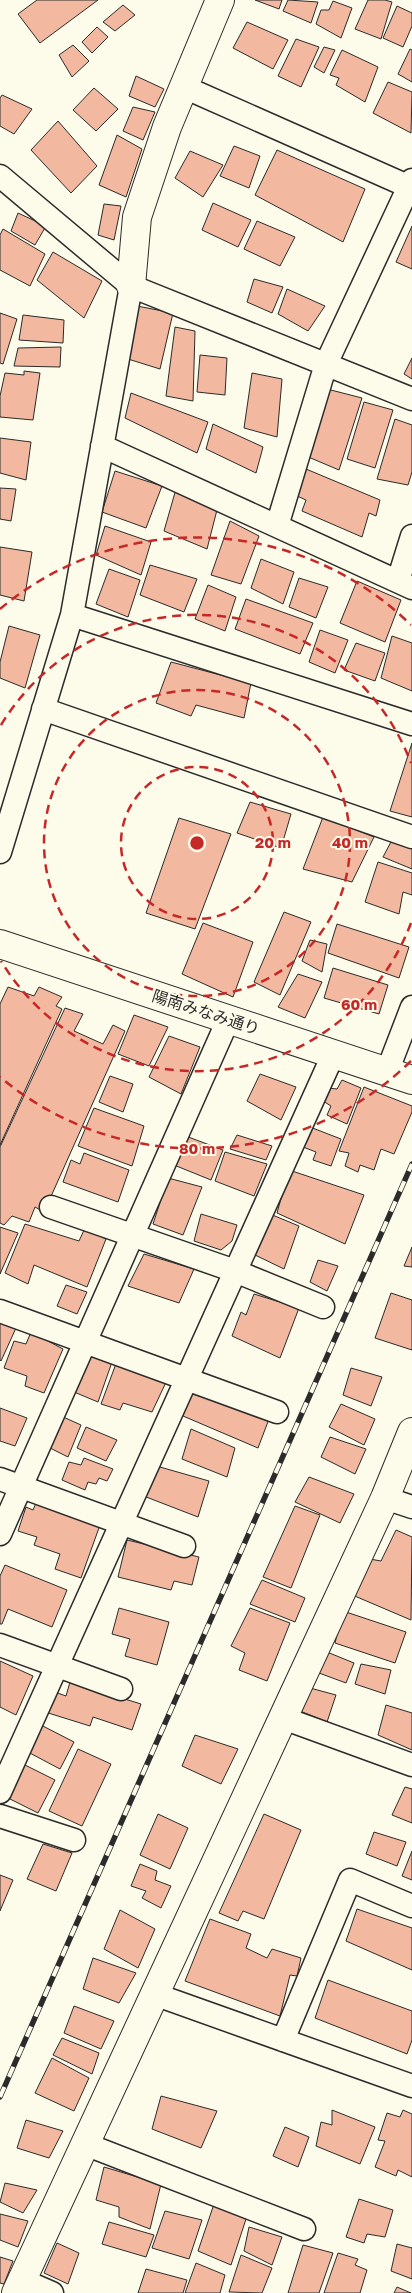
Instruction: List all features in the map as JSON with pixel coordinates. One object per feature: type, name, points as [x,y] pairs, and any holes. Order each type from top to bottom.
[{"type":"street","points":[[0,852],[72,615],[131,286],[137,217],[167,127],[220,0]]},
{"type":"street","points":[[184,87],[411,185],[326,364],[277,526]]},
{"type":"street","points":[[0,176],[131,286],[412,399]]},
{"type":"street","points":[[102,446],[405,584],[412,536]]},
{"type":"street","points":[[72,615],[412,724]]},
{"type":"street","points":[[43,709],[412,837]]},
{"type":"street","name":"陽南みなみ通り","points":[[0,944],[400,1076]]},
{"type":"street","points":[[400,1076],[412,1007]]},
{"type":"street","points":[[0,1534],[228,1020]]},
{"type":"street","points":[[0,1792],[333,1054]]},
{"type":"street","points":[[51,1207],[236,1271],[323,1307]]},
{"type":"street","points":[[0,1311],[277,1412]]},
{"type":"street","points":[[52,2293],[19,2287],[385,1498],[412,1432]]},
{"type":"street","points":[[0,1479],[184,1546]]},
{"type":"street","points":[[385,1498],[412,1507]]},
{"type":"street","points":[[0,1645],[121,1690]]},
{"type":"street","points":[[282,1718],[412,1765]]},
{"type":"street","points":[[0,1816],[74,1840]]},
{"type":"street","points":[[283,2040],[350,1880],[412,1906]]},
{"type":"street","points":[[154,1994],[412,2086]]},
{"type":"street","points":[[85,2144],[304,2228]]},
{"type":"building","points":[[37,0],[98,0],[40,43],[18,14]]},
{"type":"building","points":[[255,0],[282,0],[279,9]]},
{"type":"building","points":[[288,0],[318,2],[311,23],[283,11]]},
{"type":"building","points":[[368,0],[392,2],[381,39],[355,29]]},
{"type":"building","points":[[333,1],[352,8],[341,38],[316,24],[321,10],[329,10]]},
{"type":"building","points":[[123,5],[135,15],[115,31],[103,22]]},
{"type":"building","points":[[397,6],[412,13],[412,26],[403,47],[383,38]]},
{"type":"building","points":[[247,22],[288,40],[273,69],[233,48]]},
{"type":"building","points":[[97,27],[108,37],[92,53],[82,42]]},
{"type":"building","points":[[296,39],[319,47],[301,87],[278,76]]},
{"type":"building","points":[[73,45],[89,61],[72,77],[59,55]]},
{"type":"building","points":[[324,47],[335,50],[324,73],[314,67]]},
{"type":"building","points":[[410,49],[412,50],[412,82],[398,74]]},
{"type":"building","points":[[342,50],[378,67],[365,102],[336,85],[339,78],[330,75]]},
{"type":"building","points":[[136,76],[164,89],[155,107],[129,96]]},
{"type":"building","points":[[388,82],[412,92],[411,133],[373,113]]},
{"type":"building","points":[[94,88],[118,109],[96,131],[73,110]]},
{"type":"building","points":[[2,95],[32,109],[14,134],[0,126],[0,98]]},
{"type":"building","points":[[133,107],[155,112],[143,140],[123,131]]},
{"type":"building","points":[[58,121],[97,166],[71,193],[31,150]]},
{"type":"building","points":[[117,135],[142,149],[126,197],[99,185]]},
{"type":"building","points":[[234,146],[260,156],[249,188],[220,176]]},
{"type":"building","points":[[277,150],[365,189],[343,242],[255,195]]},
{"type":"building","points":[[190,151],[223,165],[203,197],[175,178]]},
{"type":"building","points":[[213,203],[251,220],[238,247],[202,230]]},
{"type":"building","points":[[104,204],[121,206],[114,240],[98,235]]},
{"type":"building","points":[[18,213],[46,226],[35,245],[11,231]]},
{"type":"building","points":[[257,221],[295,237],[280,266],[244,249]]},
{"type":"building","points":[[412,226],[412,269],[396,262]]},
{"type":"building","points":[[3,229],[45,254],[30,286],[0,270],[0,235]]},
{"type":"building","points":[[53,252],[102,281],[84,318],[37,280]]},
{"type":"building","points":[[254,279],[283,287],[272,313],[247,302]]},
{"type":"building","points":[[287,289],[325,306],[308,331],[278,314]]},
{"type":"building","points":[[137,306],[173,313],[160,369],[128,359]]},
{"type":"building","points":[[0,313],[17,319],[3,364],[0,363]]},
{"type":"building","points":[[23,315],[64,320],[63,343],[19,340]]},
{"type":"building","points":[[175,327],[195,331],[193,401],[166,396]]},
{"type":"building","points":[[61,347],[60,367],[14,366],[18,348]]},
{"type":"building","points":[[200,355],[227,358],[225,395],[197,392]]},
{"type":"building","points":[[412,358],[412,379],[404,374]]},
{"type":"building","points":[[24,371],[40,373],[33,420],[0,417],[0,396],[5,373],[24,375]]},
{"type":"building","points":[[252,373],[282,379],[277,437],[244,428]]},
{"type":"building","points":[[327,389],[362,398],[339,470],[306,456]]},
{"type":"building","points":[[131,393],[208,422],[197,453],[125,418]]},
{"type":"building","points":[[364,402],[393,410],[375,468],[347,459]]},
{"type":"building","points":[[395,419],[412,425],[412,472],[408,485],[377,479]]},
{"type":"building","points":[[213,424],[263,447],[256,473],[206,449]]},
{"type":"building","points":[[0,438],[31,442],[26,480],[0,473]]},
{"type":"building","points":[[306,469],[380,500],[376,516],[369,513],[362,537],[302,511],[306,500],[295,495]]},
{"type":"building","points":[[115,471],[162,486],[146,528],[102,512]]},
{"type":"building","points":[[0,488],[16,489],[11,521],[0,519]]},
{"type":"building","points":[[176,489],[218,506],[207,549],[164,531]]},
{"type":"building","points":[[230,521],[259,536],[241,584],[211,575]]},
{"type":"building","points":[[105,526],[151,542],[141,575],[96,555]]},
{"type":"building","points":[[0,547],[32,552],[24,601],[0,595]]},
{"type":"building","points":[[261,559],[294,572],[283,604],[251,588]]},
{"type":"building","points":[[150,565],[197,579],[184,612],[140,595]]},
{"type":"building","points":[[109,569],[140,580],[128,617],[96,604]]},
{"type":"building","points":[[299,578],[328,587],[316,618],[289,607]]},
{"type":"building","points":[[357,581],[401,600],[385,642],[340,623]]},
{"type":"building","points":[[208,585],[236,597],[225,631],[195,619]]},
{"type":"building","points":[[246,599],[313,623],[300,654],[235,629]]},
{"type":"building","points":[[9,626],[40,635],[25,688],[0,678],[0,662]]},
{"type":"building","points":[[320,630],[348,640],[335,673],[309,662]]},
{"type":"building","points":[[392,636],[412,643],[412,691],[381,678]]},
{"type":"building","points":[[356,643],[385,653],[375,681],[344,670]]},
{"type":"building","points":[[171,662],[251,683],[244,718],[196,705],[191,716],[156,703]]},
{"type":"building","points":[[412,743],[412,817],[390,811]]},
{"type":"building","points":[[250,802],[291,814],[281,848],[237,833]]},
{"type":"building","points":[[323,817],[374,837],[352,882],[303,869]]},
{"type":"building","points":[[179,818],[231,834],[195,929],[146,913]]},
{"type":"building","points":[[393,838],[412,844],[412,869],[383,857]]},
{"type":"building","points":[[378,862],[412,873],[412,895],[403,892],[399,914],[365,902]]},
{"type":"building","points":[[284,912],[311,922],[280,995],[254,982]]},
{"type":"building","points":[[203,923],[253,942],[233,997],[182,974]]},
{"type":"building","points":[[337,924],[409,947],[399,978],[328,953]]},
{"type":"building","points":[[310,940],[327,944],[322,972],[302,961]]},
{"type":"building","points":[[333,968],[388,985],[379,1014],[324,998]]},
{"type":"building","points":[[298,974],[322,982],[305,1018],[278,1007]]},
{"type":"building","points":[[8,987],[34,996],[39,987],[62,997],[56,1006],[62,1009],[0,1145],[0,1004]]},
{"type":"building","points":[[65,1008],[83,1014],[74,1031],[103,1044],[113,1025],[125,1031],[44,1212],[35,1207],[29,1222],[12,1216],[4,1225],[0,1223],[0,1147]]},
{"type":"building","points":[[134,1015],[168,1027],[149,1066],[118,1054]]},
{"type":"building","points":[[169,1036],[200,1047],[181,1094],[149,1077]]},
{"type":"building","points":[[260,1074],[296,1087],[281,1120],[247,1101]]},
{"type":"building","points":[[110,1076],[133,1084],[123,1112],[99,1102]]},
{"type":"building","points":[[342,1080],[361,1088],[347,1124],[327,1115],[331,1106],[323,1101],[328,1088],[337,1089]]},
{"type":"building","points":[[364,1087],[412,1106],[412,1112],[394,1154],[381,1149],[374,1170],[360,1165],[358,1172],[345,1166],[349,1153],[339,1151]]},
{"type":"building","points":[[94,1108],[144,1126],[132,1166],[78,1146]]},
{"type":"building","points":[[310,1127],[341,1139],[331,1166],[313,1160],[316,1152],[303,1147]]},
{"type":"building","points":[[183,1135],[223,1150],[211,1180],[174,1165]]},
{"type":"building","points":[[237,1135],[272,1146],[266,1160],[230,1149]]},
{"type":"building","points":[[225,1152],[267,1164],[254,1196],[215,1181]]},
{"type":"building","points":[[84,1153],[129,1170],[118,1202],[63,1182],[71,1160],[80,1164]]},
{"type":"building","points":[[289,1170],[364,1195],[345,1244],[277,1213]]},
{"type":"building","points":[[168,1178],[202,1187],[183,1235],[153,1224]]},
{"type":"building","points":[[201,1214],[237,1225],[232,1241],[221,1250],[194,1241]]},
{"type":"building","points":[[270,1214],[299,1226],[284,1269],[253,1254]]},
{"type":"building","points":[[25,1224],[79,1241],[85,1228],[106,1239],[87,1287],[34,1265],[28,1284],[5,1273]]},
{"type":"building","points":[[0,1227],[18,1233],[0,1274]]},
{"type":"building","points":[[412,1247],[412,1267],[404,1266]]},
{"type":"building","points":[[144,1254],[194,1269],[179,1303],[128,1286]]},
{"type":"building","points":[[318,1260],[338,1266],[327,1291],[310,1282]]},
{"type":"building","points":[[66,1285],[87,1292],[77,1314],[57,1306]]},
{"type":"building","points":[[391,1293],[412,1300],[412,1350],[375,1338]]},
{"type":"building","points":[[254,1294],[299,1308],[280,1358],[232,1336],[241,1312],[246,1315]]},
{"type":"building","points":[[0,1322],[16,1328],[1,1361],[0,1360]]},
{"type":"building","points":[[31,1332],[63,1349],[44,1393],[25,1386],[27,1376],[4,1368],[14,1341],[26,1344]]},
{"type":"building","points":[[90,1355],[112,1362],[98,1402],[74,1392]]},
{"type":"building","points":[[117,1361],[168,1378],[152,1412],[123,1403],[120,1410],[101,1404]]},
{"type":"building","points":[[351,1368],[382,1377],[371,1406],[343,1395]]},
{"type":"building","points":[[190,1393],[269,1419],[258,1448],[183,1416]]},
{"type":"building","points":[[341,1404],[375,1419],[364,1445],[329,1427]]},
{"type":"building","points":[[0,1408],[27,1418],[15,1446],[0,1441]]},
{"type":"building","points":[[61,1416],[81,1425],[68,1457],[48,1447]]},
{"type":"building","points":[[86,1427],[117,1440],[106,1461],[77,1448]]},
{"type":"building","points":[[191,1429],[235,1448],[227,1477],[182,1459]]},
{"type":"building","points":[[330,1437],[366,1449],[355,1474],[321,1457]]},
{"type":"building","points":[[84,1458],[113,1469],[107,1481],[99,1478],[96,1484],[88,1482],[85,1490],[62,1480],[69,1462],[81,1465]]},
{"type":"building","points":[[153,1465],[209,1481],[198,1517],[141,1495]]},
{"type":"building","points":[[309,1477],[354,1494],[340,1523],[295,1502]]},
{"type":"building","points":[[36,1503],[100,1525],[81,1578],[55,1569],[60,1554],[34,1545],[37,1537],[18,1531],[26,1507],[33,1510]]},
{"type":"building","points":[[295,1506],[320,1515],[291,1588],[263,1577]]},
{"type":"building","points":[[396,1530],[412,1537],[411,1620],[350,1594],[364,1558],[381,1561]]},
{"type":"building","points":[[127,1540],[199,1557],[192,1585],[174,1581],[171,1590],[118,1577]]},
{"type":"building","points":[[5,1565],[67,1590],[52,1627],[8,1609],[2,1624],[0,1624],[0,1576]]},
{"type":"building","points":[[262,1580],[305,1598],[295,1622],[250,1604]]},
{"type":"building","points":[[119,1608],[169,1622],[157,1665],[125,1656],[130,1639],[112,1634]]},
{"type":"building","points":[[250,1608],[290,1623],[267,1681],[239,1670],[245,1653],[231,1646]]},
{"type":"building","points":[[343,1611],[406,1632],[395,1663],[335,1643]]},
{"type":"building","points":[[327,1652],[354,1663],[346,1683],[319,1673]]},
{"type":"building","points":[[0,1661],[33,1676],[16,1715],[0,1707]]},
{"type":"building","points":[[361,1664],[391,1670],[385,1694],[355,1684]]},
{"type":"building","points":[[70,1682],[141,1704],[132,1730],[93,1717],[90,1726],[45,1712],[52,1691],[66,1696]]},
{"type":"building","points":[[310,1688],[336,1695],[327,1722],[300,1711]]},
{"type":"building","points":[[386,1705],[412,1713],[412,1750],[378,1735]]},
{"type":"building","points":[[39,1724],[74,1742],[60,1769],[26,1751]]},
{"type":"building","points":[[195,1735],[238,1749],[221,1784],[182,1766]]},
{"type":"building","points":[[78,1749],[111,1764],[82,1826],[49,1811]]},
{"type":"building","points":[[21,1763],[55,1780],[38,1813],[4,1796]]},
{"type":"building","points":[[405,1787],[412,1789],[412,1823],[392,1815]]},
{"type":"building","points":[[158,1814],[188,1828],[170,1869],[140,1855]]},
{"type":"building","points":[[264,1814],[301,1830],[264,1919],[243,1911],[238,1921],[219,1913]]},
{"type":"building","points":[[374,1832],[406,1842],[397,1866],[366,1854]]},
{"type":"building","points":[[43,1844],[72,1853],[56,1891],[27,1879]]},
{"type":"building","points":[[412,1851],[412,1880],[402,1876]]},
{"type":"building","points":[[140,1864],[157,1871],[155,1880],[171,1886],[161,1908],[142,1898],[146,1891],[131,1886]]},
{"type":"building","points":[[0,1875],[13,1880],[0,1911]]},
{"type":"building","points":[[357,1909],[412,1928],[412,1970],[346,1941]]},
{"type":"building","points":[[120,1910],[155,1929],[138,1968],[104,1949]]},
{"type":"building","points":[[210,1919],[251,1934],[246,1948],[267,1958],[272,1949],[301,1958],[297,1976],[290,1975],[280,2016],[185,1981]]},
{"type":"building","points":[[93,1958],[136,1973],[119,2003],[83,1989]]},
{"type":"building","points":[[328,1980],[412,2011],[412,2040],[407,2054],[315,2018]]},
{"type":"building","points":[[74,2006],[114,2021],[101,2049],[64,2033]]},
{"type":"building","points":[[62,2038],[99,2053],[92,2074],[53,2055]]},
{"type":"building","points":[[52,2058],[89,2078],[74,2111],[35,2093]]},
{"type":"building","points":[[161,2096],[217,2111],[201,2148],[152,2129]]},
{"type":"building","points":[[332,2110],[375,2127],[360,2164],[316,2146],[321,2122],[332,2125]]},
{"type":"building","points":[[403,2110],[412,2114],[412,2177],[398,2170],[396,2176],[375,2167],[385,2141],[378,2140],[387,2113],[400,2117]]},
{"type":"building","points":[[26,2120],[63,2131],[49,2158],[17,2148]]},
{"type":"building","points":[[285,2127],[309,2137],[298,2167],[273,2156]]},
{"type":"building","points":[[104,2167],[161,2184],[150,2229],[119,2217],[119,2207],[96,2200]]},
{"type":"building","points":[[5,2183],[37,2190],[23,2213],[0,2202]]},
{"type":"building","points":[[359,2199],[393,2210],[385,2237],[367,2234],[364,2243],[346,2237]]},
{"type":"building","points":[[214,2204],[247,2216],[231,2265],[198,2251]]},
{"type":"building","points":[[165,2211],[202,2220],[189,2259],[152,2248]]},
{"type":"building","points":[[0,2214],[28,2221],[18,2247],[0,2240]]},
{"type":"building","points":[[109,2222],[154,2235],[146,2257],[102,2244]]},
{"type":"building","points":[[249,2227],[282,2237],[272,2265],[244,2251]]},
{"type":"building","points":[[57,2243],[79,2253],[68,2284],[44,2273]]},
{"type":"building","points":[[397,2244],[412,2248],[412,2279],[391,2271]]},
{"type":"building","points":[[303,2245],[333,2253],[319,2293],[288,2293]]},
{"type":"building","points":[[338,2253],[358,2259],[355,2265],[367,2270],[360,2293],[324,2293]]},
{"type":"building","points":[[241,2255],[272,2268],[262,2293],[229,2292]]},
{"type":"building","points":[[0,2257],[13,2261],[4,2284],[0,2283]]},
{"type":"building","points":[[196,2263],[225,2275],[220,2293],[185,2293]]},
{"type":"building","points":[[146,2269],[187,2280],[183,2293],[138,2293]]},
{"type":"building","points":[[397,2287],[411,2293],[394,2293]]},
{"type":"railway","points":[[0,2097],[412,1164]]}]
